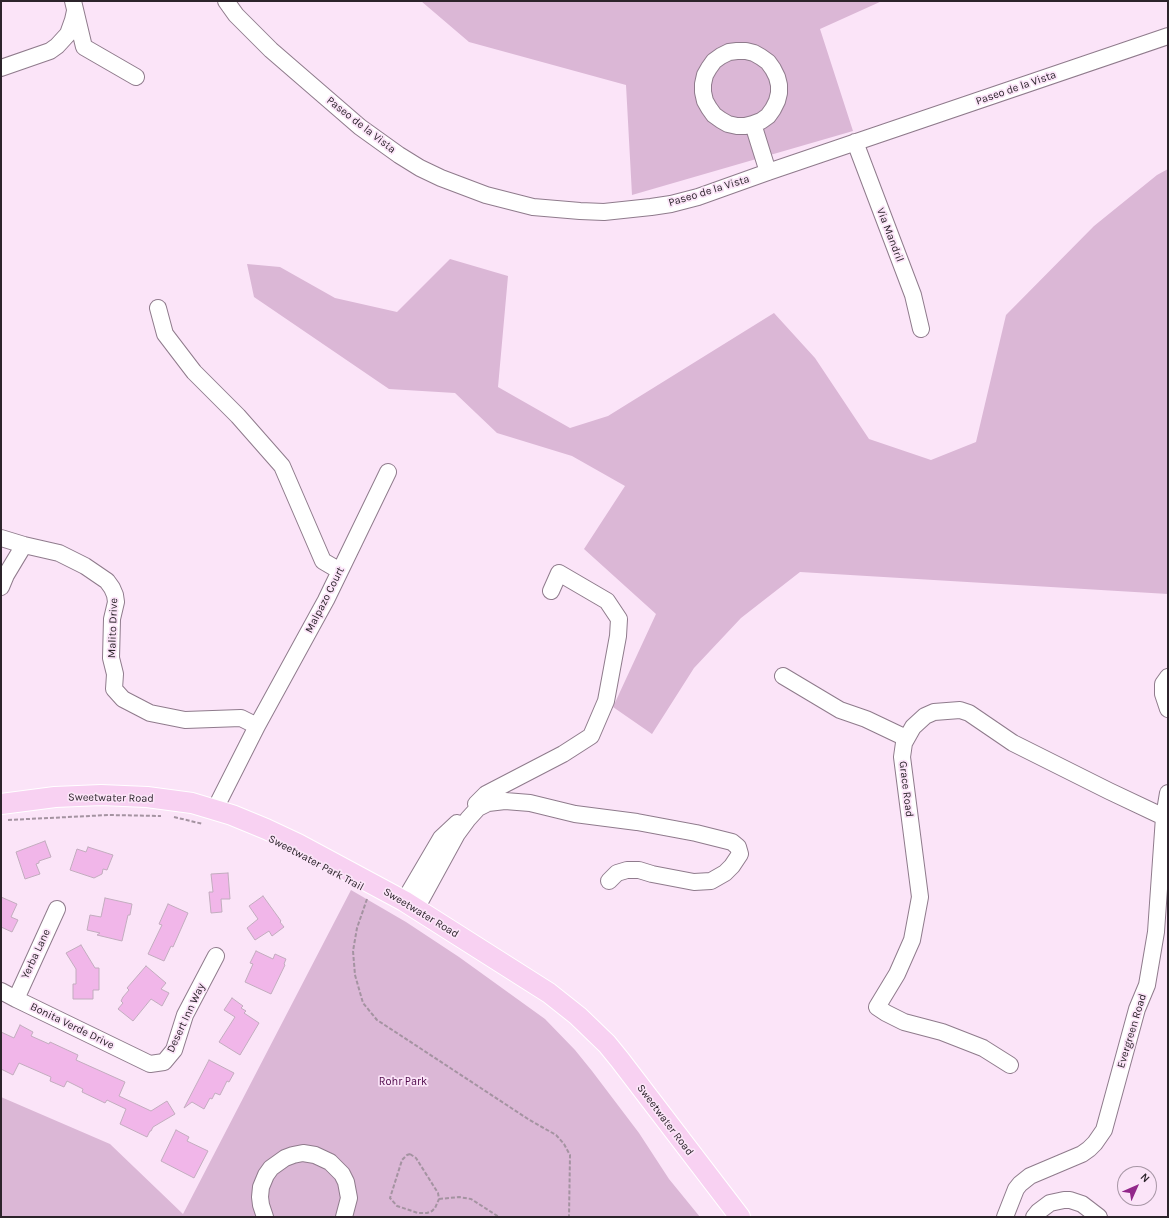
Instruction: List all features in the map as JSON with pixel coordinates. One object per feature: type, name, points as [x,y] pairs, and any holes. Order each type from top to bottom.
[{"type":"main road","name":"Sweetwater Road","points":[[1,804],[55,797],[101,795],[132,796],[192,803],[210,817],[244,819],[266,829],[298,844],[410,905],[549,993],[574,1012],[592,1029],[620,1060],[740,1217]]},
{"type":"street","name":"Paseo de la Vista","points":[[226,1],[236,15],[271,50],[360,127],[399,156],[464,188],[486,195],[522,204],[557,210],[588,212],[628,210],[671,204],[698,197],[1168,36]]},
{"type":"street","points":[[1,68],[50,51],[57,46],[63,40],[71,27],[75,13],[74,3]]},
{"type":"street","points":[[74,3],[84,47],[136,77]]},
{"type":"street","points":[[746,51],[754,53],[768,62],[777,76],[779,93],[773,109],[761,121],[753,124],[736,126],[728,124],[714,115],[705,101],[703,88],[705,75],[714,61],[729,52],[746,51]]},
{"type":"street","points":[[753,124],[768,172]]},
{"type":"street","name":"Via Mandril","points":[[855,142],[913,295],[921,329]]},
{"type":"street","points":[[158,308],[165,334],[190,367],[238,416],[282,466],[323,561],[340,571]]},
{"type":"street","name":"Malpazo Court","points":[[257,726],[326,600],[388,472]]},
{"type":"street","name":"Malito Drive","points":[[1,538],[59,553],[85,566],[107,581],[112,588],[116,602],[112,619],[111,658],[115,674],[114,689],[123,699],[150,713],[185,720],[241,718],[257,726]]},
{"type":"street","points":[[1,587],[6,575],[24,545]]},
{"type":"street","points":[[410,905],[441,838],[486,794],[563,754],[591,736],[606,701],[618,636],[619,619],[607,601],[559,573],[557,574],[551,591]]},
{"type":"street","points":[[783,676],[840,710],[866,719],[906,738]]},
{"type":"street","points":[[1168,677],[1163,684],[1163,694],[1168,709]]},
{"type":"street","name":"Grace Road","points":[[1010,1065],[983,1048],[942,1032],[904,1022],[876,1007],[897,974],[912,940],[920,897],[902,756],[904,743],[912,727],[925,716],[934,712],[960,710],[970,714],[1013,743],[1164,817]]},
{"type":"street","points":[[210,817],[257,726]]},
{"type":"street","name":"Evergreen Road","points":[[1005,1217],[1016,1189],[1020,1184],[1030,1176],[1085,1151],[1095,1143],[1104,1130],[1137,1008],[1147,985],[1156,932],[1164,817],[1168,793]]},
{"type":"street","points":[[410,905],[468,818],[478,808],[488,803],[505,800],[530,802],[576,814],[637,822],[696,833],[732,842],[738,847],[740,854],[726,873],[711,880],[694,882],[639,870],[627,870],[617,873],[609,881]]},
{"type":"street","name":"Yerba Lane","points":[[16,999],[57,909]]},
{"type":"street","name":"Desert Inn Way","points":[[144,1061],[150,1064],[164,1062],[174,1050],[185,1015],[216,956]]},
{"type":"street","name":"Bonita Verde Drive","points":[[1,991],[144,1061]]},
{"type":"street","points":[[265,1217],[260,1205],[260,1196],[261,1187],[266,1175],[271,1168],[285,1158],[304,1153],[315,1155],[330,1162],[342,1174],[348,1189],[349,1198],[344,1217]]},
{"type":"street","points":[[1034,1217],[1050,1203],[1070,1200],[1082,1204],[1099,1217]]},
{"type":"path","points":[[1,820],[109,815],[166,816]]},
{"type":"path","points":[[174,817],[210,817]]},
{"type":"path","name":"Sweetwater Park Trail","points":[[366,899],[357,928],[353,951],[355,975],[363,1003],[377,1020],[528,1119],[556,1135],[570,1154],[569,1217]]},
{"type":"path","points":[[410,1154],[416,1158],[438,1193],[439,1198],[435,1208],[427,1214],[394,1204],[390,1198],[404,1157],[410,1154]]},
{"type":"path","points":[[439,1198],[459,1197],[471,1199],[499,1217]]},
{"type":"green space","points":[[421,1],[882,1],[820,29],[853,131],[632,195],[626,85],[469,42]]},
{"type":"green space","points":[[1168,169],[1168,594],[800,572],[741,618],[694,668],[652,734],[613,707],[656,614],[584,549],[625,486],[572,456],[497,433],[455,393],[389,389],[254,297],[247,264],[280,267],[335,298],[397,312],[450,259],[508,276],[498,387],[570,428],[608,416],[774,313],[815,358],[869,439],[931,460],[976,442],[1006,315],[1094,226],[1157,175]]},
{"type":"green space","name":"Rohr Park","points":[[351,890],[406,922],[459,957],[545,1019],[575,1050],[592,1071],[639,1133],[669,1179],[700,1217],[1,1217],[1,1097],[110,1144],[183,1214]]},
{"type":"building","points":[[45,841],[51,857],[39,861],[39,863],[36,864],[40,874],[25,879],[16,852]]},
{"type":"building","points":[[88,847],[113,855],[107,870],[103,869],[102,874],[94,878],[70,870],[77,849],[86,852]]},
{"type":"building","points":[[228,873],[230,899],[221,899],[222,912],[211,913],[209,892],[213,892],[211,874]]},
{"type":"building","points":[[263,896],[284,927],[272,936],[269,931],[255,940],[247,928],[258,919],[249,906]]},
{"type":"building","points":[[1,897],[17,904],[11,917],[18,920],[12,932],[1,927]]},
{"type":"building","points":[[105,898],[132,904],[122,941],[97,935],[100,933],[87,930],[90,915],[101,917]]},
{"type":"building","points":[[168,904],[188,913],[173,947],[171,946],[164,961],[148,954],[162,925],[159,924]]},
{"type":"building","points":[[81,945],[95,968],[99,968],[99,990],[93,990],[93,999],[73,999],[73,984],[76,984],[76,969],[66,953]]},
{"type":"building","points":[[256,951],[273,959],[275,954],[286,959],[285,965],[271,994],[245,982],[253,964],[250,963]]},
{"type":"building","points":[[146,966],[166,983],[161,989],[169,993],[162,1006],[151,999],[133,1021],[118,1009],[123,1003],[121,1001],[123,997],[129,990],[127,988]]},
{"type":"building","points":[[232,998],[243,1006],[241,1008],[246,1011],[244,1013],[259,1023],[240,1055],[219,1042],[235,1017],[224,1010]]},
{"type":"building","points":[[20,1025],[33,1032],[31,1036],[49,1044],[50,1042],[78,1055],[76,1060],[125,1082],[119,1096],[151,1111],[167,1101],[175,1114],[153,1127],[147,1137],[120,1124],[126,1109],[107,1100],[105,1103],[82,1092],[83,1089],[67,1081],[64,1087],[50,1081],[51,1077],[19,1063],[13,1075],[1,1069],[1,1032],[14,1038]]},
{"type":"building","points":[[209,1060],[234,1073],[229,1082],[227,1081],[220,1095],[215,1093],[212,1099],[210,1098],[204,1109],[192,1102],[184,1108]]},
{"type":"building","points":[[176,1130],[189,1137],[187,1141],[208,1151],[194,1178],[161,1161]]}]
